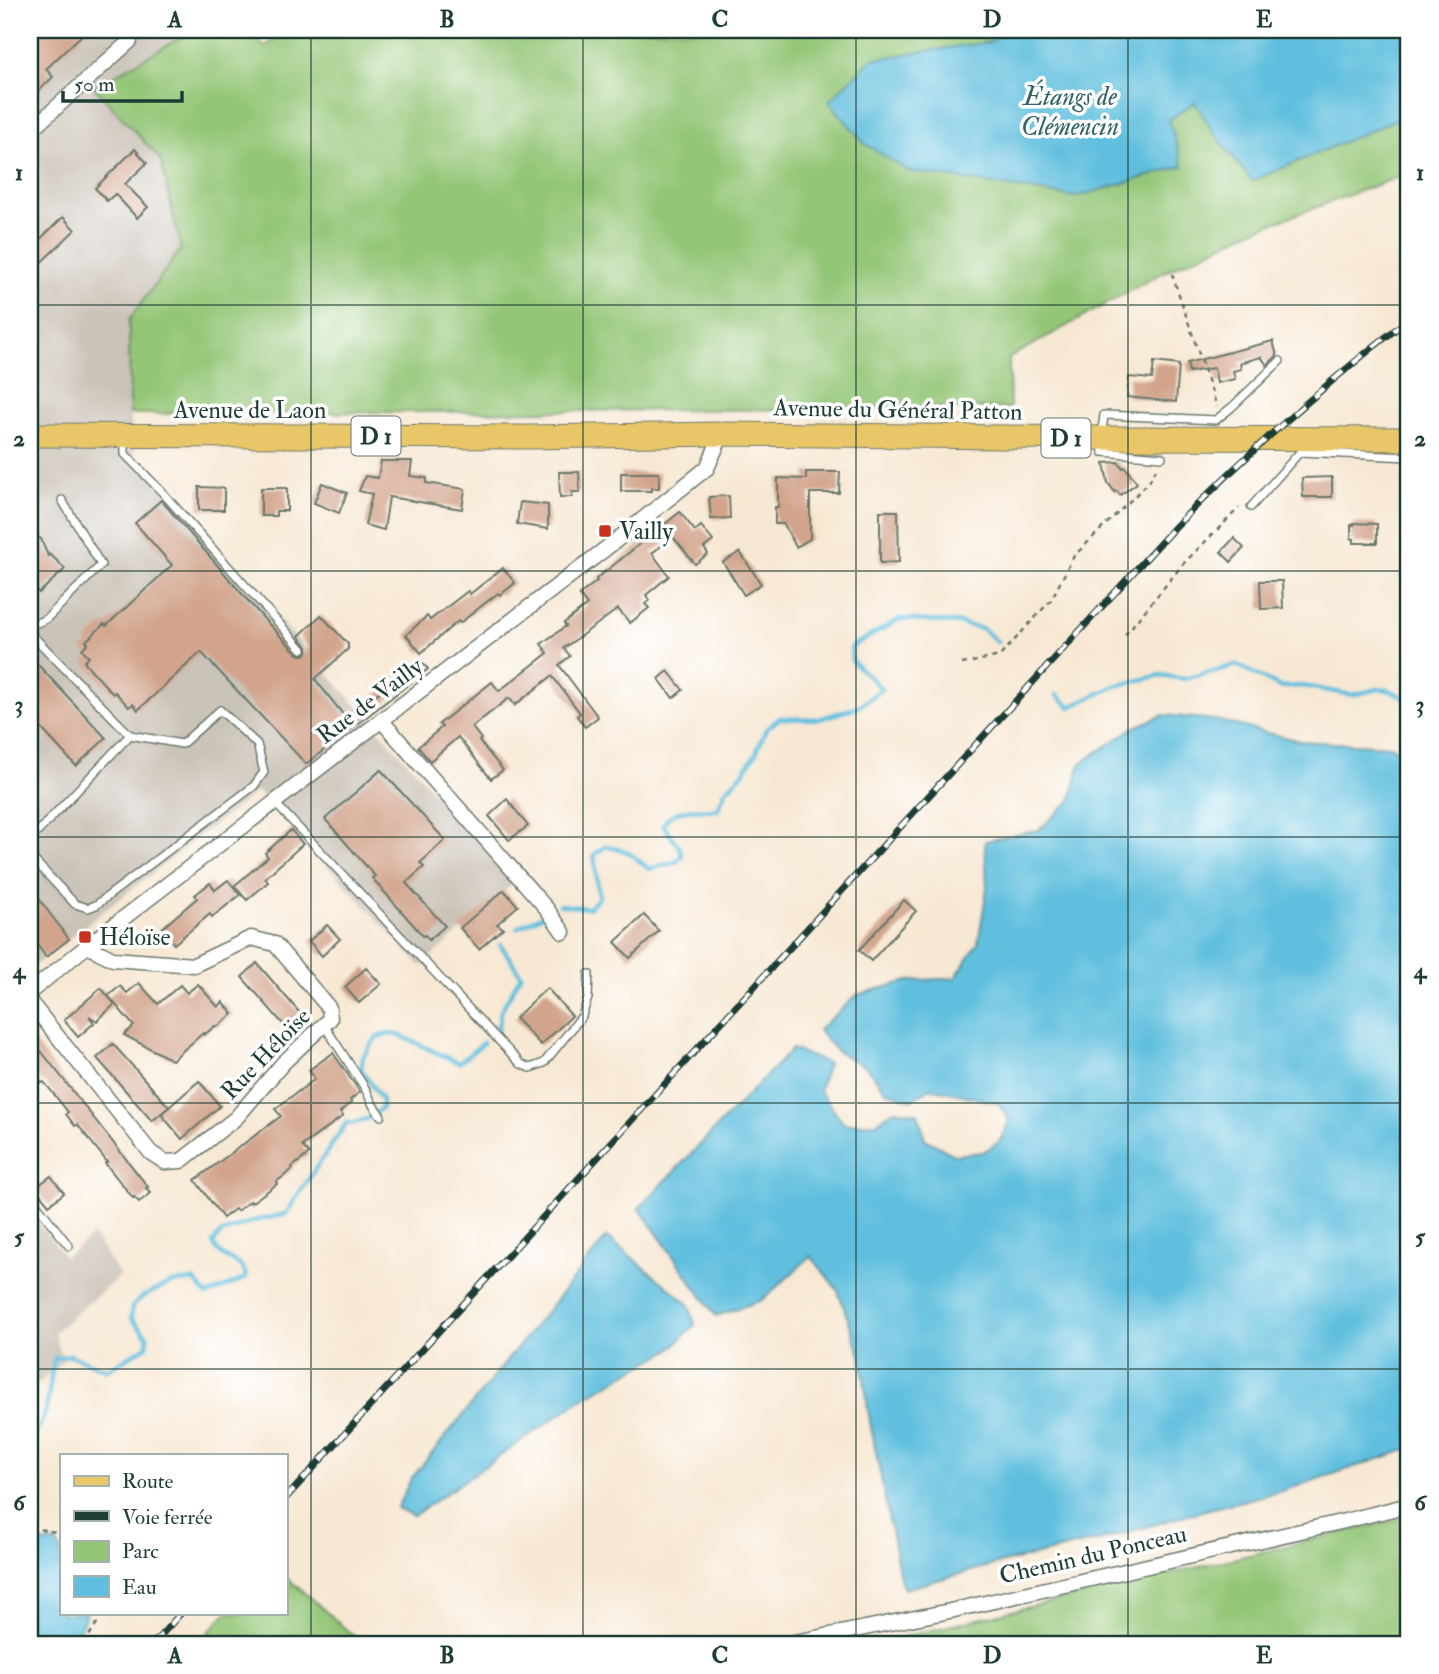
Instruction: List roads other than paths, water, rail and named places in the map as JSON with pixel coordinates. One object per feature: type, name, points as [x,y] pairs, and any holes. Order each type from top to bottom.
[{"type":"main road","name":"Avenue du Général Patton","points":[[722,434],[1101,438],[1405,448]]},
{"type":"main road","name":"Avenue de Laon","points":[[30,435],[722,434]]},
{"type":"street","points":[[30,131],[129,35]]},
{"type":"street","name":"Rue de Vailly","points":[[30,992],[707,468],[722,434]]},
{"type":"street","points":[[381,720],[547,909],[563,932]]},
{"type":"street","name":"Rue Héloïse","points":[[30,1002],[151,1153],[165,1162],[181,1161],[236,1118],[284,1062],[330,1019],[329,1008],[275,944],[251,938],[194,965],[113,959],[87,946]]},
{"type":"street","name":"Chemin du Ponceau","points":[[785,1644],[950,1611],[1409,1505]]},
{"type":"lane","points":[[1162,457],[1103,452],[1101,438],[1104,415],[1216,420],[1280,361]]},
{"type":"lane","points":[[125,436],[125,453],[302,649]]},
{"type":"lane","points":[[1251,507],[1300,452],[1405,448]]},
{"type":"lane","points":[[30,626],[46,619],[101,565],[62,500]]},
{"type":"lane","points":[[30,632],[130,735],[183,744],[220,710],[257,744],[264,772],[254,786],[96,905],[88,908],[75,904],[30,856]]},
{"type":"lane","points":[[30,840],[130,735]]},
{"type":"lane","points":[[275,802],[521,1064],[530,1068],[544,1063],[582,1016],[589,974]]},
{"type":"lane","points":[[324,1025],[381,1116]]},
{"type":"lane","points":[[30,1196],[69,1246]]},
{"type":"water","name":"Étangs de Clémencin","points":[[1008,30],[1409,30],[1409,114],[1252,181],[1213,132],[1195,102],[1169,120],[1183,166],[1076,197],[908,171],[864,143],[829,101],[872,59],[990,42]]},
{"type":"water","points":[[1163,715],[1216,720],[1300,741],[1390,746],[1409,757],[1409,1449],[1282,1491],[904,1589],[869,1416],[861,1356],[838,1291],[811,1256],[762,1300],[716,1316],[639,1208],[792,1049],[828,1063],[819,1090],[844,1124],[876,1123],[894,1110],[918,1113],[925,1139],[954,1155],[983,1152],[1000,1141],[1009,1120],[998,1103],[931,1088],[912,1100],[887,1092],[866,1067],[836,1051],[818,1030],[857,995],[908,981],[955,978],[978,943],[987,888],[985,841],[1039,830],[1071,800],[1080,764],[1133,728]]},
{"type":"water","points":[[607,1237],[689,1304],[695,1325],[671,1349],[585,1397],[413,1516],[397,1508],[411,1479]]},
{"type":"water","points":[[37,1542],[56,1543],[60,1548],[60,1614],[87,1614],[73,1644],[30,1644],[30,1550]]},
{"type":"waterway","points":[[560,905],[589,908],[599,897],[594,855],[606,846],[628,852],[649,869],[676,862],[682,856],[680,848],[663,825],[667,819],[679,811],[717,810],[726,790],[743,773],[756,753],[766,729],[780,718],[819,719],[858,707],[882,689],[852,661],[851,647],[900,619],[958,623],[983,629],[997,642]]},
{"type":"waterway","points":[[1057,695],[1070,707],[1115,686],[1161,675],[1184,679],[1237,665],[1280,687],[1303,686],[1352,695],[1378,689],[1389,690],[1409,700]]},
{"type":"waterway","points":[[517,928],[543,915]]},
{"type":"waterway","points":[[497,1033],[501,1011],[521,975],[500,944]]},
{"type":"waterway","points":[[30,1441],[46,1411],[55,1358],[70,1355],[107,1370],[147,1346],[148,1337],[131,1318],[132,1307],[142,1297],[171,1283],[194,1280],[207,1295],[246,1278],[242,1267],[221,1254],[213,1243],[220,1234],[253,1221],[286,1214],[347,1122],[352,1124],[369,1118],[382,1108],[382,1100],[361,1069],[363,1057],[377,1037],[399,1035],[459,1063],[483,1043]]},
{"type":"railway","points":[[287,1497],[1174,528],[1288,419],[1409,319]]},
{"type":"railway","points":[[153,1644],[180,1614]]},
{"type":"place","name":"Vailly","points":[[605,531]]},
{"type":"place","name":"Héloïse","points":[[85,937]]}]
